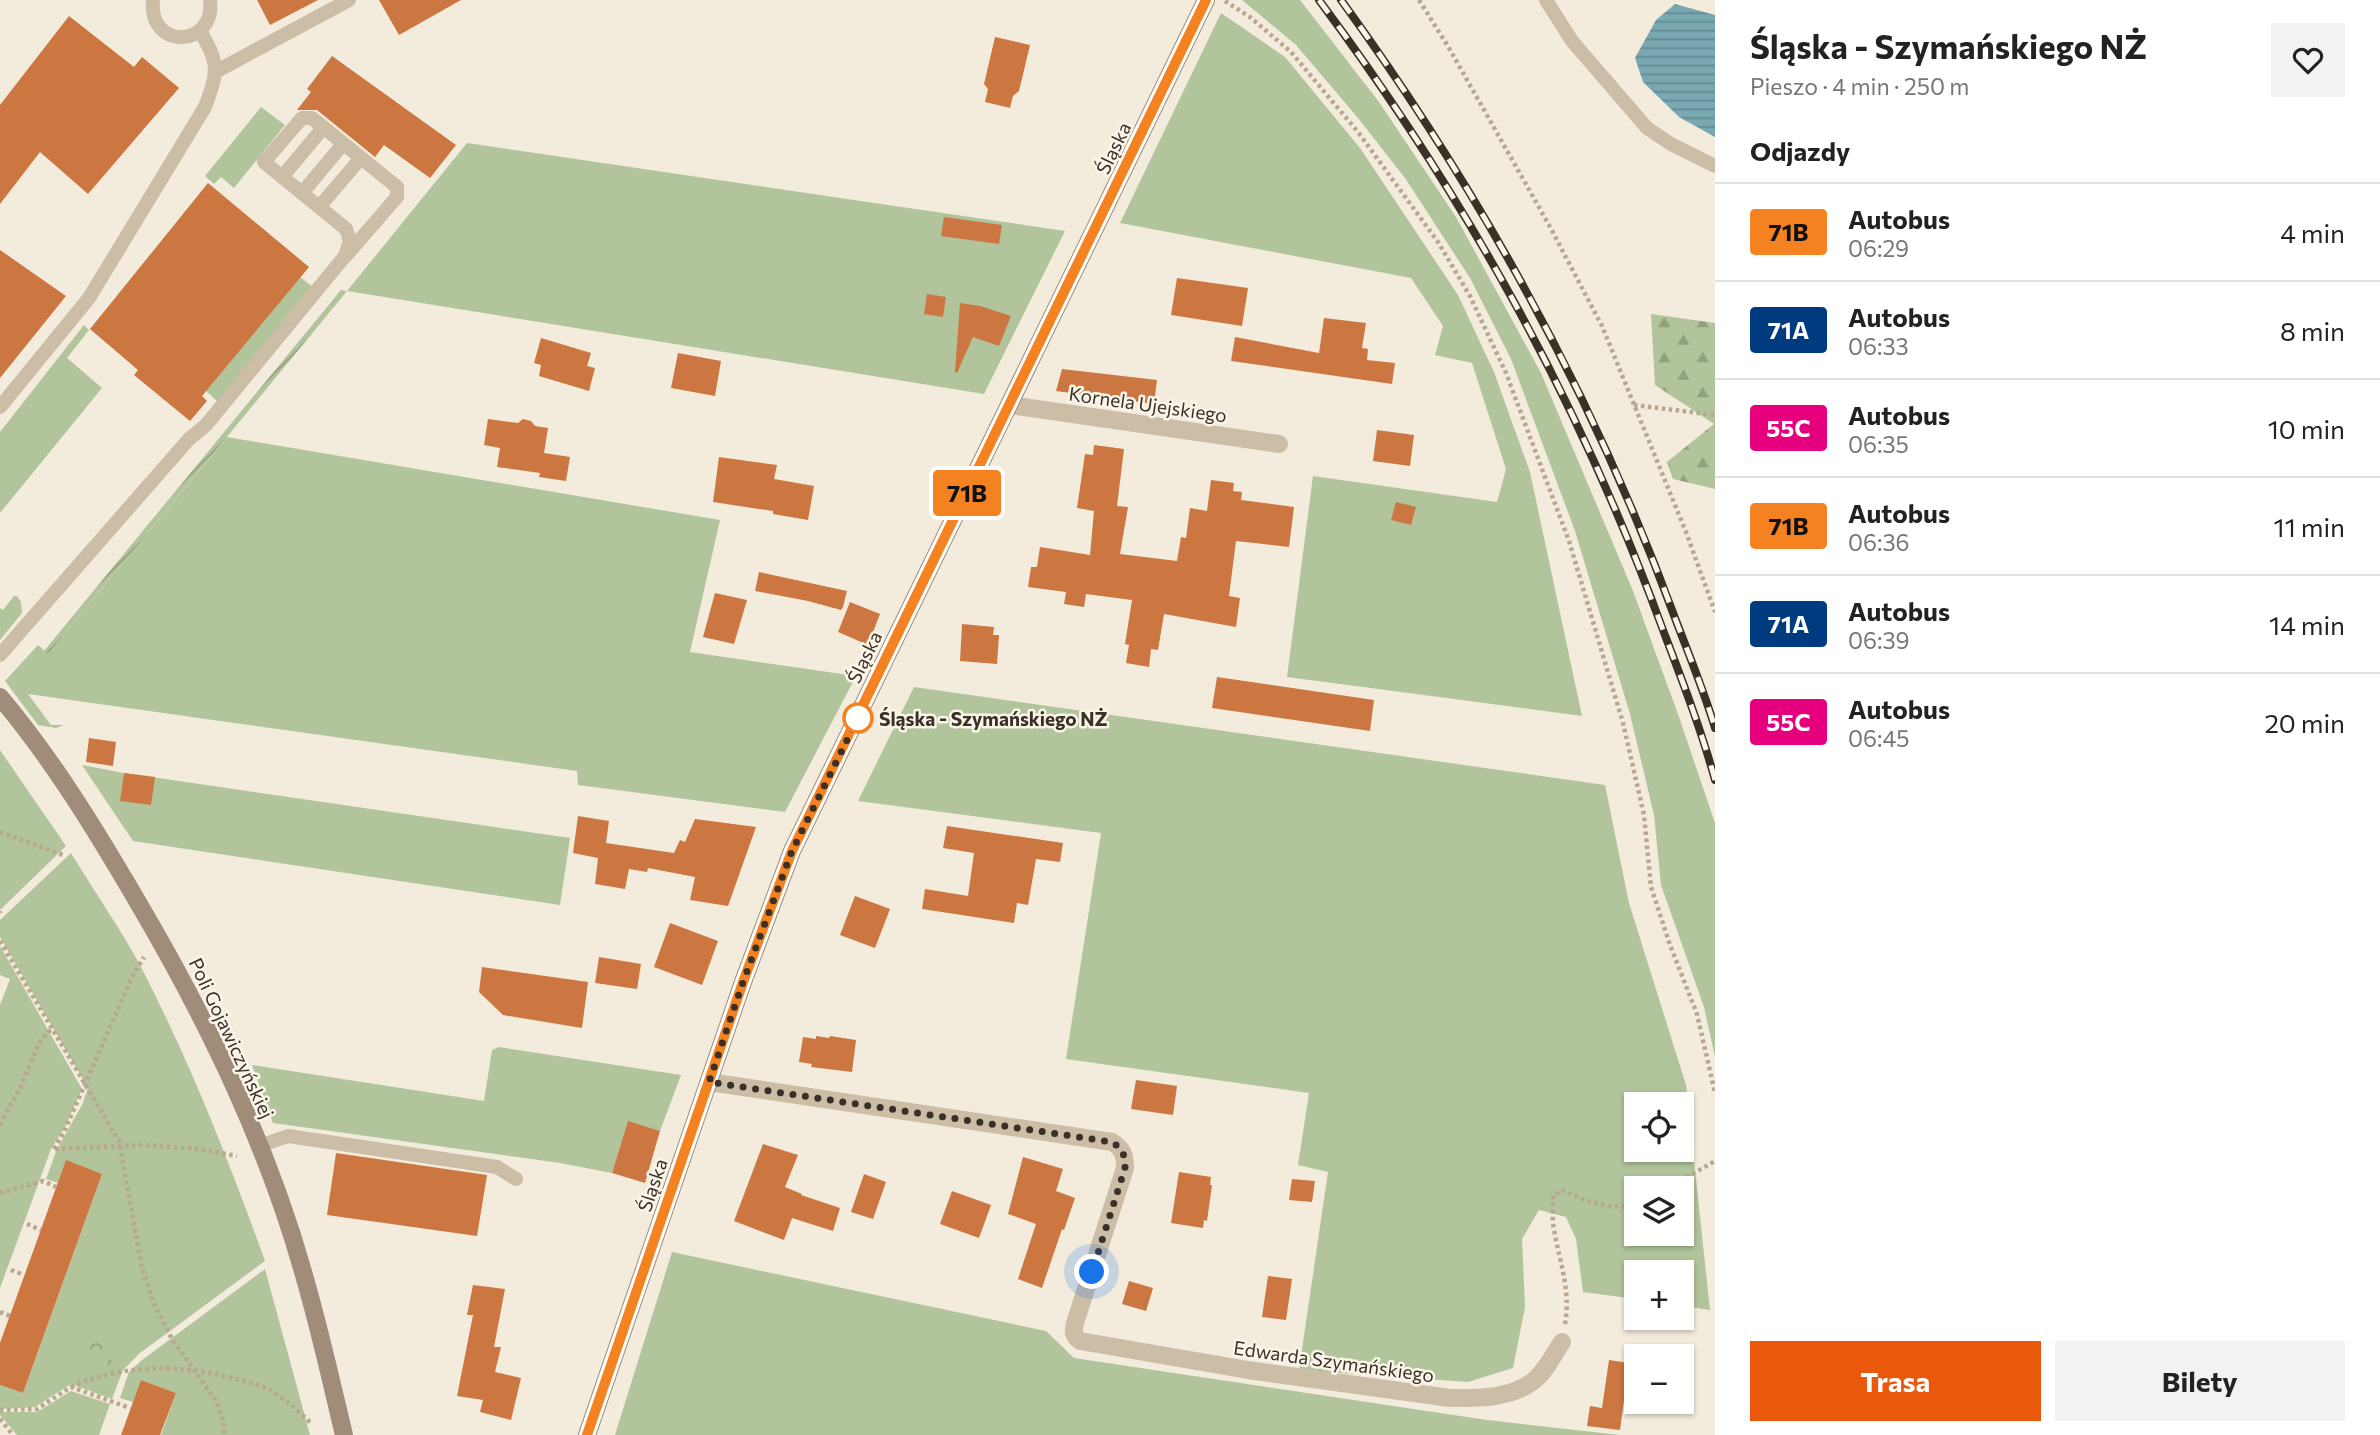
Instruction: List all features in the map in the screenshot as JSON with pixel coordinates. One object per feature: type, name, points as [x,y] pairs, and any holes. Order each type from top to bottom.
[{"type":"street","name":"Śląska","points":[[587,1435],[743,982],[792,851],[1206,0]]},
{"type":"street","name":"Kornela Ujejskiego","points":[[1010,405],[1279,444]]},
{"type":"street","name":"Poli Gojawiczyńskiej","points":[[4,708],[44,753],[99,835],[174,963],[226,1066],[259,1146],[307,1284],[344,1435]]},
{"type":"street","name":"Edwarda Szymańskiego","points":[[709,1082],[1112,1142],[1121,1148],[1125,1157],[1125,1168],[1073,1332],[1080,1341],[1248,1370],[1461,1398],[1482,1398],[1514,1391],[1532,1382],[1562,1342]]},
{"type":"lane","points":[[153,0],[154,19],[159,28],[167,34],[186,37],[200,31],[208,20],[210,0]]},
{"type":"lane","points":[[215,72],[349,0]]},
{"type":"lane","points":[[1546,0],[1572,41],[1647,128],[1671,144],[1715,166]]},
{"type":"lane","points":[[0,407],[89,299],[205,107],[216,76],[213,52],[200,31]]},
{"type":"lane","points":[[0,654],[189,439],[206,425],[397,197],[397,187],[312,118],[302,118],[264,163],[348,232],[350,240],[344,258]]},
{"type":"lane","points":[[282,177],[323,128]]},
{"type":"lane","points":[[302,193],[343,144]]},
{"type":"lane","points":[[319,207],[361,158]]},
{"type":"lane","points":[[259,1146],[288,1136],[496,1167],[516,1179]]},
{"type":"path","points":[[1224,0],[1292,52],[1387,171],[1438,242],[1470,296],[1506,373],[1569,541],[1623,723],[1644,815],[1651,887],[1697,1014],[1715,1093]]},
{"type":"path","points":[[1419,0],[1549,225],[1601,326],[1686,532],[1715,612]]},
{"type":"path","points":[[1634,405],[1715,415]]},
{"type":"path","points":[[0,832],[63,855]]},
{"type":"path","points":[[0,941],[119,1141],[142,1268],[154,1303],[172,1339],[217,1402],[224,1423],[224,1435]]},
{"type":"path","points":[[145,956],[133,975],[85,1086],[54,1149],[143,1145],[199,1149],[237,1156]]},
{"type":"path","points":[[0,1125],[21,1086],[39,1043],[51,1028]]},
{"type":"path","points":[[1689,1176],[1715,1161]]},
{"type":"path","points":[[0,1194],[43,1181],[57,1186]]},
{"type":"path","points":[[1562,1342],[1568,1308],[1566,1277],[1554,1228],[1553,1196],[1560,1190],[1604,1206],[1624,1207]]},
{"type":"path","points":[[27,1224],[41,1230]]},
{"type":"path","points":[[11,1270],[24,1275]]},
{"type":"path","points":[[0,1312],[10,1316]]},
{"type":"path","points":[[0,1410],[37,1409],[71,1387],[145,1367],[197,1371],[268,1388],[312,1424]]},
{"type":"path","points":[[71,1387],[131,1408]]},
{"type":"path","points":[[0,1419],[13,1435]]},
{"type":"green space","points":[[1242,0],[1300,0],[1379,102],[1456,217],[1541,373],[1633,591],[1715,823],[1715,1057],[1704,1007],[1661,885],[1654,815],[1630,714],[1575,531],[1511,359],[1470,278],[1405,178],[1296,45]]},
{"type":"green space","points":[[1221,13],[1285,57],[1360,148],[1458,295],[1494,372],[1530,472],[1582,716],[1287,677],[1313,476],[1497,502],[1506,469],[1472,363],[1435,355],[1443,326],[1411,278],[1120,223]]},
{"type":"green space","points":[[261,107],[285,125],[234,188],[221,177],[214,184],[205,176]]},
{"type":"green space","points":[[467,143],[1065,231],[984,394],[347,291]]},
{"type":"green space","points":[[300,277],[313,287],[218,402],[206,391]]},
{"type":"green space","points":[[341,290],[347,291],[48,654],[44,651]]},
{"type":"green space","points":[[1651,314],[1715,323],[1715,489],[1673,479],[1667,462],[1714,424],[1655,385]]},
{"type":"green space","points":[[84,325],[89,330],[67,358],[102,388],[0,513],[0,432]]},
{"type":"green space","points":[[227,437],[720,520],[690,652],[856,676],[785,812],[578,785],[577,771],[28,694],[51,725],[64,725],[56,728],[38,725],[5,681],[38,645],[48,654]]},
{"type":"green space","points":[[14,596],[21,602],[22,613],[0,640],[0,608],[3,610]]},
{"type":"green space","points":[[914,687],[1605,785],[1629,903],[1687,1092],[1624,1092],[1624,1162],[1694,1160],[1710,1310],[1694,1308],[1694,1260],[1624,1260],[1624,1297],[1583,1292],[1576,1239],[1566,1217],[1539,1210],[1522,1239],[1525,1307],[1513,1368],[1468,1382],[1299,1370],[1328,1172],[1298,1165],[1309,1093],[1066,1059],[1101,833],[858,801]]},
{"type":"green space","points":[[0,750],[66,846],[0,910]]},
{"type":"green space","points":[[82,765],[570,838],[560,905],[133,841]]},
{"type":"green space","points":[[71,853],[133,952],[159,1003],[208,1112],[265,1261],[140,1353],[123,1370],[112,1399],[71,1384],[35,1407],[0,1409],[0,1385],[23,1393],[102,1174],[66,1161],[58,1183],[46,1179],[57,1149],[82,1105],[88,1088],[0,937],[0,920]]},
{"type":"green space","points":[[0,946],[82,1089],[65,1127],[51,1149],[0,1288],[0,1005],[10,979],[0,975]]},
{"type":"green space","points":[[499,1047],[681,1075],[660,1131],[628,1122],[612,1173],[560,1163],[273,1123],[252,1065],[484,1101],[492,1050]]},
{"type":"green space","points":[[672,1252],[1046,1331],[1074,1358],[1487,1420],[1620,1435],[615,1435]]},
{"type":"green space","points":[[265,1269],[310,1435],[161,1435],[176,1393],[141,1380],[133,1402],[120,1398],[129,1372]]},
{"type":"green space","points":[[93,1325],[122,1340],[107,1370],[77,1355]]},
{"type":"green space","points":[[71,1391],[110,1404],[99,1435],[17,1435],[0,1415],[0,1412],[37,1412]]},
{"type":"water","points":[[1675,4],[1715,15],[1715,137],[1679,117],[1643,82],[1635,58],[1656,20]]},
{"type":"building","points":[[257,0],[318,0],[270,25]]},
{"type":"building","points":[[379,0],[461,0],[399,35]]},
{"type":"building","points":[[69,16],[134,67],[142,57],[179,88],[88,194],[40,152],[0,204],[0,105]]},
{"type":"building","points":[[995,37],[1030,45],[1019,91],[1013,96],[1010,108],[985,102],[988,89],[984,84]]},
{"type":"building","points":[[332,56],[456,145],[430,178],[384,145],[375,157],[317,110],[297,110],[311,92],[307,89]]},
{"type":"building","points":[[208,183],[309,267],[202,396],[207,401],[190,421],[134,375],[138,370],[90,329]]},
{"type":"building","points":[[944,217],[1002,225],[999,244],[941,236]]},
{"type":"building","points":[[0,250],[66,296],[0,378]]},
{"type":"building","points":[[1177,278],[1248,288],[1242,326],[1171,315]]},
{"type":"building","points":[[927,294],[946,297],[943,317],[924,314]]},
{"type":"building","points":[[960,303],[1011,316],[999,346],[973,337],[957,373],[955,372]]},
{"type":"building","points":[[1324,318],[1366,323],[1362,348],[1368,349],[1367,360],[1395,363],[1392,384],[1231,361],[1235,337],[1319,353]]},
{"type":"building","points":[[541,338],[591,353],[587,366],[595,368],[589,391],[539,376],[541,365],[534,363]]},
{"type":"building","points":[[678,353],[721,361],[715,396],[671,388]]},
{"type":"building","points":[[1062,369],[1157,380],[1154,404],[1056,391]]},
{"type":"building","points":[[488,419],[518,423],[523,419],[531,421],[535,426],[548,428],[544,453],[570,457],[566,481],[539,477],[540,473],[497,467],[500,448],[484,445]]},
{"type":"building","points":[[1377,430],[1414,435],[1410,466],[1373,461]]},
{"type":"building","points":[[1094,445],[1124,449],[1117,506],[1128,507],[1120,554],[1177,561],[1181,537],[1186,538],[1190,508],[1207,511],[1211,480],[1234,483],[1233,491],[1242,492],[1241,500],[1294,507],[1289,547],[1236,541],[1229,596],[1240,598],[1236,627],[1164,614],[1158,650],[1151,649],[1149,667],[1126,663],[1129,645],[1125,644],[1132,600],[1086,594],[1084,607],[1064,604],[1066,592],[1028,587],[1031,567],[1037,567],[1040,547],[1090,555],[1094,511],[1077,508],[1085,454],[1093,455]]},
{"type":"building","points":[[719,457],[777,465],[774,479],[814,486],[808,520],[773,514],[773,511],[713,502]]},
{"type":"building","points":[[1396,502],[1416,507],[1411,525],[1391,520]]},
{"type":"building","points":[[759,572],[847,591],[843,607],[841,610],[755,591]]},
{"type":"building","points":[[715,593],[747,600],[734,644],[703,637]]},
{"type":"building","points":[[850,602],[880,614],[868,645],[838,632]]},
{"type":"building","points":[[962,624],[994,627],[993,635],[999,635],[997,664],[960,661]]},
{"type":"building","points":[[1217,677],[1374,700],[1370,731],[1212,708]]},
{"type":"building","points":[[89,738],[116,742],[113,766],[86,762]]},
{"type":"building","points":[[124,773],[155,777],[151,805],[120,801]]},
{"type":"building","points":[[578,816],[609,821],[606,843],[674,853],[680,840],[685,842],[695,819],[756,827],[728,906],[690,900],[695,877],[648,868],[647,872],[629,869],[625,889],[595,884],[598,858],[573,853]]},
{"type":"building","points":[[947,826],[1063,843],[1060,862],[1036,859],[1028,905],[1017,903],[1014,923],[922,909],[925,889],[968,896],[974,853],[943,848]]},
{"type":"building","points":[[855,896],[890,909],[875,948],[840,935]]},
{"type":"building","points":[[670,923],[718,941],[702,985],[654,967]]},
{"type":"building","points":[[599,957],[641,964],[637,989],[595,983]]},
{"type":"building","points":[[482,967],[588,982],[582,1028],[503,1015],[479,992]]},
{"type":"building","points":[[816,1036],[856,1040],[852,1072],[811,1067],[812,1064],[799,1062],[803,1037],[816,1039]]},
{"type":"building","points":[[1136,1080],[1177,1086],[1173,1115],[1131,1109]]},
{"type":"building","points":[[628,1121],[660,1131],[645,1183],[612,1173]]},
{"type":"building","points":[[763,1144],[798,1155],[785,1187],[840,1208],[833,1231],[792,1218],[784,1240],[734,1221]]},
{"type":"building","points":[[336,1153],[487,1175],[477,1236],[327,1215]]},
{"type":"building","points":[[1023,1157],[1063,1169],[1056,1191],[1075,1198],[1042,1288],[1018,1279],[1036,1224],[1008,1214]]},
{"type":"building","points":[[66,1160],[102,1174],[23,1393],[0,1385],[0,1343]]},
{"type":"building","points":[[1179,1172],[1211,1177],[1207,1221],[1204,1220],[1203,1228],[1171,1223]]},
{"type":"building","points":[[864,1174],[886,1182],[873,1219],[851,1212]]},
{"type":"building","points":[[1292,1179],[1315,1181],[1312,1202],[1289,1200]]},
{"type":"building","points":[[952,1191],[991,1205],[979,1238],[940,1224]]},
{"type":"building","points":[[1268,1276],[1292,1279],[1286,1320],[1262,1317]]},
{"type":"building","points":[[1129,1281],[1153,1288],[1146,1311],[1122,1304]]},
{"type":"building","points":[[473,1285],[505,1289],[494,1347],[501,1347],[495,1372],[521,1378],[511,1420],[480,1412],[483,1400],[457,1396],[473,1315],[467,1315]]},
{"type":"building","points":[[1609,1360],[1624,1362],[1624,1400],[1620,1430],[1587,1426],[1590,1406],[1602,1408]]},
{"type":"building","points":[[141,1380],[176,1393],[160,1435],[121,1435]]},
{"type":"railway","points":[[1319,0],[1423,149],[1470,225],[1556,381],[1630,545],[1691,705],[1715,780]]},
{"type":"railway","points":[[1341,0],[1440,146],[1530,298],[1608,455],[1643,536],[1715,728]]},
{"type":"bus line","name":"71B","points":[[587,1435],[743,982],[792,851],[1206,0]]},
{"type":"place","name":"Śląska - Szymańskiego NŻ","points":[[858,718]]},
{"type":"route","points":[[858,718],[792,851],[709,1082],[1112,1142],[1121,1148],[1125,1157],[1125,1168],[1092,1272]]}]
